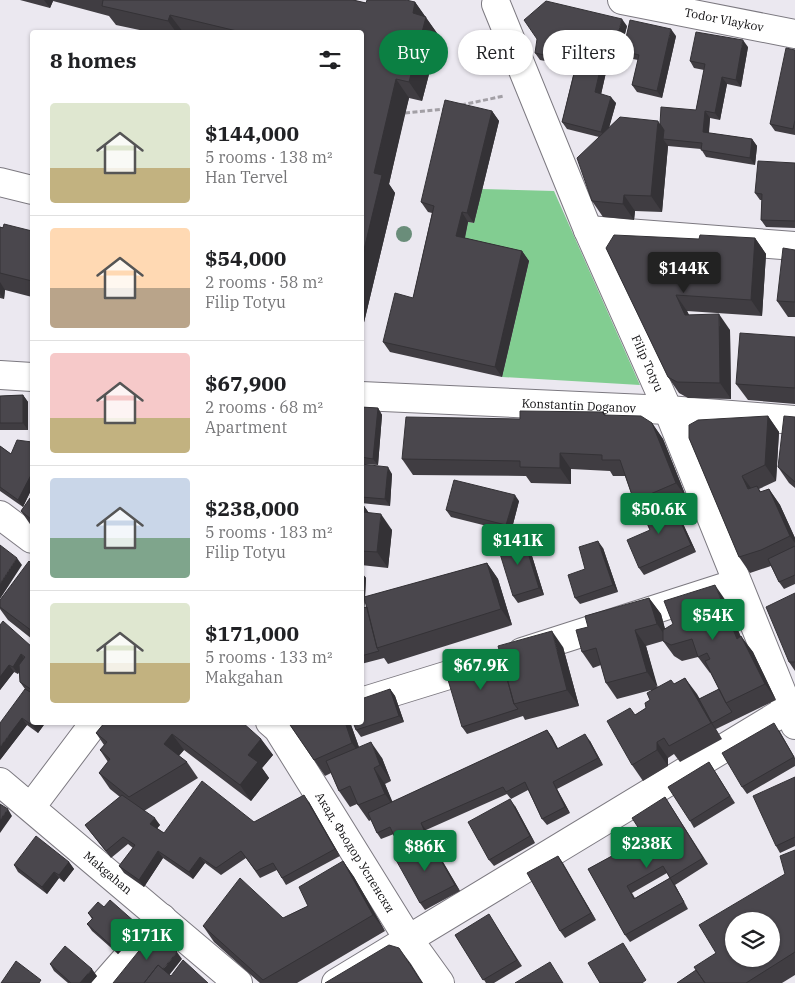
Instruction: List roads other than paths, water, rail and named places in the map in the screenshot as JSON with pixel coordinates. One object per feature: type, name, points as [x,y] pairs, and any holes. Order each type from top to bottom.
[{"type":"street","name":"Todor Vlaykov","points":[[622,0],[795,34]]},
{"type":"street","name":"Filip Totyu","points":[[496,4],[588,230],[668,410],[737,583],[793,713]]},
{"type":"street","points":[[0,182],[30,190]]},
{"type":"street","points":[[588,230],[795,246]]},
{"type":"street","points":[[0,375],[30,377]]},
{"type":"street","name":"Konstantin Doganov","points":[[364,396],[668,410],[795,420]]},
{"type":"street","points":[[0,515],[30,538]]},
{"type":"street","points":[[364,701],[737,583]]},
{"type":"street","points":[[336,983],[793,713]]},
{"type":"street","points":[[31,807],[93,725]]},
{"type":"street","name":"Акад. Фьодор Успенски","points":[[282,725],[409,940],[440,983]]},
{"type":"street","name":"Makgahan","points":[[0,782],[238,983]]},
{"type":"street","points":[[105,983],[162,918]]}]
